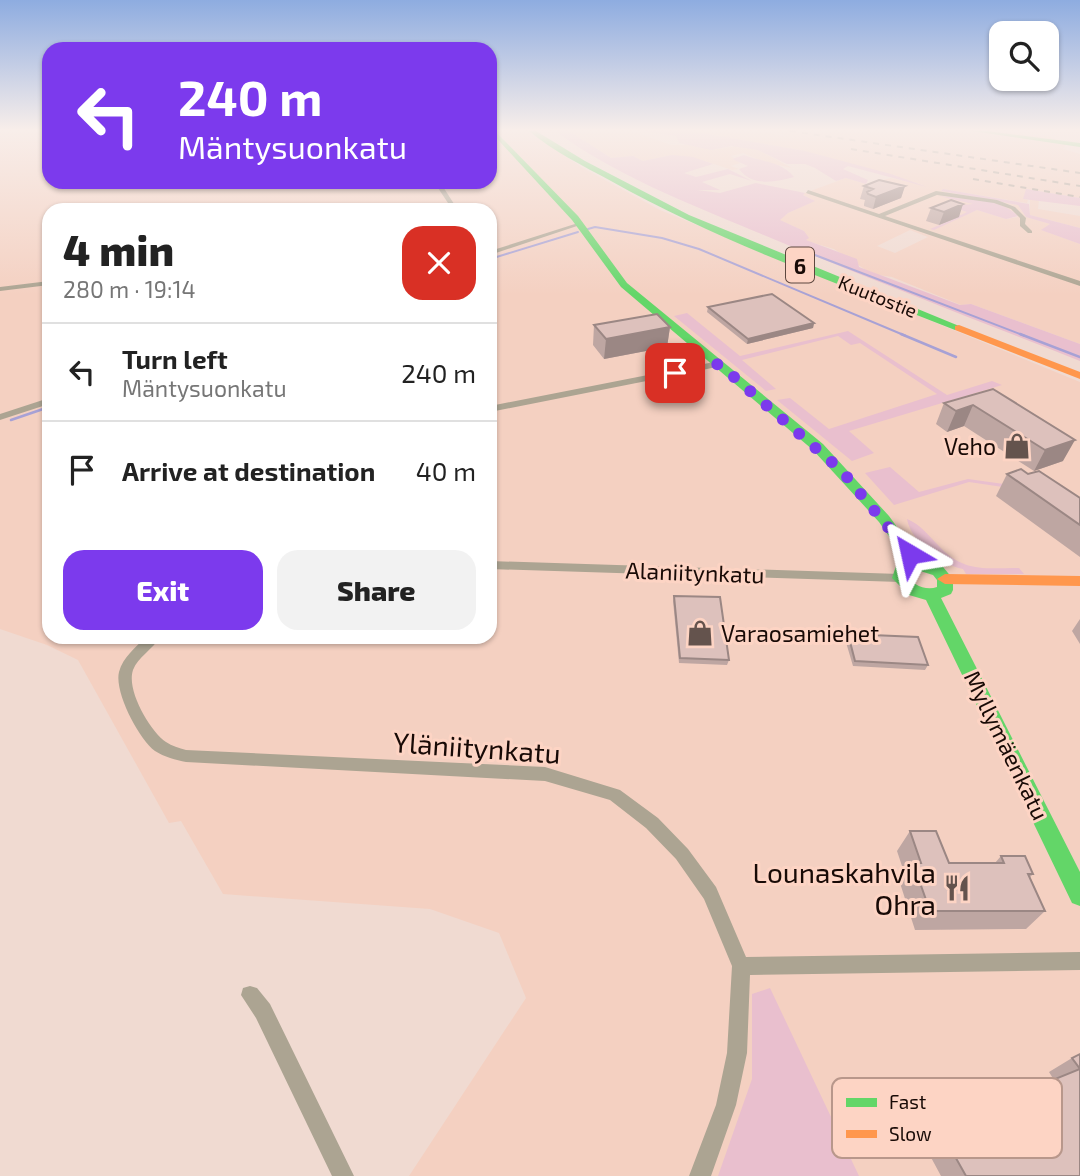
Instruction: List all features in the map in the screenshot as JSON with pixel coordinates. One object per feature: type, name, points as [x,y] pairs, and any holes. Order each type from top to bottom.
[{"type":"main road","points":[[544,186],[580,224],[624,285],[842,471],[884,519],[916,564]]},
{"type":"main road","name":"Kuutostie","points":[[622,186],[676,214],[1080,376]]},
{"type":"main road","name":"Kuutostie","points":[[635,186],[690,213],[1080,367]]},
{"type":"main road","points":[[945,579],[945,590],[932,595],[918,593],[906,586],[900,578],[901,570],[916,564],[928,566],[945,579],[1080,581]]},
{"type":"main road","name":"Myllymäenkatu","points":[[932,595],[1080,895]]},
{"type":"street","points":[[808,192],[1080,284]]},
{"type":"street","points":[[879,216],[936,193],[995,201],[1013,208],[1023,218],[1022,225],[1030,232]]},
{"type":"street","points":[[497,251],[580,224]]},
{"type":"street","points":[[0,289],[42,285]]},
{"type":"street","points":[[497,408],[719,364]]},
{"type":"street","points":[[0,417],[42,403]]},
{"type":"street","name":"Alaniitynkatu","points":[[497,565],[900,578]]},
{"type":"street","name":"Yläniitynkatu","points":[[148,644],[128,666],[124,677],[129,700],[155,742],[169,751],[186,756],[545,774],[615,795],[652,823],[682,854],[710,893],[741,966],[737,1053],[726,1105],[701,1176]]},
{"type":"street","points":[[741,966],[1080,961]]},
{"type":"street","points":[[250,995],[263,1011],[343,1176]]},
{"type":"shaded area","points":[[0,186],[42,186],[42,189],[497,189],[497,186],[616,186],[660,210],[1080,382],[1080,1176],[409,1176],[526,998],[499,933],[430,909],[223,894],[181,821],[169,823],[78,660],[44,644],[497,644],[497,203],[42,203],[42,643],[0,629]]},
{"type":"shaded area","points":[[651,186],[711,186],[720,190],[697,190],[720,193],[746,186],[770,186],[805,193],[803,195],[815,201],[788,213],[780,220],[804,231],[809,238],[806,240],[857,259],[859,267],[960,305],[971,304],[1080,344],[1080,361],[835,264]]},
{"type":"shaded area","points":[[824,186],[1080,186],[1080,198],[1027,189],[1024,199],[1028,200],[1027,203],[943,189],[941,191],[1018,205],[1026,217],[1051,224],[1042,230],[1080,244],[1080,344],[971,304],[961,305],[892,277],[872,274],[834,249],[804,240],[804,231],[779,220],[814,201],[802,194]],"holes":[[[974,203],[1013,211],[1018,217],[1006,219],[977,210],[932,229],[968,212],[951,207],[973,206]],[[910,230],[928,237],[895,253],[877,246]]]},
{"type":"shaded area","points":[[943,189],[1029,204],[1030,215],[1080,228],[1080,244],[1041,230],[1050,224],[1026,217],[1018,205],[941,191]]},
{"type":"shaded area","points":[[1026,189],[1080,198],[1080,206],[1023,199]]},
{"type":"shaded area","points":[[939,196],[992,202],[1018,216],[1006,219],[977,210],[934,230],[930,229],[958,217],[942,209],[961,215],[967,212],[949,206],[973,204]]},
{"type":"shaded area","points":[[1030,198],[1039,200],[1038,209],[1080,216],[1080,228],[1030,215]]},
{"type":"shaded area","points":[[687,313],[740,356],[848,331],[947,395],[992,381],[1002,385],[849,431],[874,453],[852,461],[777,400],[790,398],[829,429],[937,394],[860,343],[851,345],[838,336],[742,360],[776,389],[766,391],[674,316]]},
{"type":"shaded area","points":[[890,467],[919,492],[968,479],[1018,486],[1024,490],[969,482],[894,505],[865,473]]},
{"type":"shaded area","points":[[907,519],[920,527],[956,560],[975,567],[1019,568],[1024,574],[966,574],[963,569],[945,563],[928,551],[914,536]]},
{"type":"shaded area","points":[[770,988],[832,1119],[832,1158],[850,1158],[859,1176],[718,1176],[752,1079],[752,994]]},
{"type":"building","points":[[864,186],[905,186],[876,197],[867,192],[873,189]]},
{"type":"building","points":[[951,200],[963,204],[944,212],[931,208]]},
{"type":"building","points":[[772,294],[814,323],[748,339],[708,307]]},
{"type":"building","points":[[657,314],[670,327],[606,339],[594,325]]},
{"type":"building","points":[[993,389],[1075,440],[1045,450],[973,405],[956,411],[944,403]]},
{"type":"building","points":[[1021,469],[1028,474],[1039,471],[1080,498],[1080,525],[1007,474]]},
{"type":"building","name":"Varaosamiehet","points":[[674,596],[720,597],[729,660],[680,658]]},
{"type":"building","points":[[848,634],[918,637],[928,665],[855,661]]},
{"type":"building","points":[[910,831],[936,831],[949,863],[1004,863],[1001,856],[1025,856],[1033,874],[1028,874],[1045,911],[930,911],[913,863],[921,863]]},
{"type":"building","points":[[1080,1054],[1080,1069],[1072,1058]]},
{"type":"building","points":[[1080,1069],[1080,1176],[966,1176],[956,1158],[1062,1158],[1062,1078],[1058,1078]]},
{"type":"waterway","points":[[588,229],[595,227],[662,238],[699,249],[906,336]]},
{"type":"waterway","points":[[497,257],[578,232]]},
{"type":"waterway","points":[[815,255],[1025,336]]},
{"type":"waterway","points":[[901,334],[956,357]]},
{"type":"waterway","points":[[1020,334],[1080,357]]},
{"type":"waterway","points":[[11,420],[42,409]]},
{"type":"railway","points":[[1014,186],[1080,197]]},
{"type":"traffic: fast","points":[[544,186],[575,218],[624,285],[818,447],[884,519],[916,564]]},
{"type":"traffic: fast","points":[[624,186],[740,241],[959,328]]},
{"type":"traffic: fast","points":[[916,564],[938,571],[945,579],[945,590],[926,594],[915,591],[905,583],[900,578],[901,570],[916,564]]},
{"type":"traffic: fast","points":[[932,595],[1080,895]]},
{"type":"traffic: slow","points":[[959,328],[1080,376]]},
{"type":"traffic: slow","points":[[945,579],[1080,581]]},
{"type":"place","name":"Veho","points":[[1017,446]]},
{"type":"place","name":"Varaosamiehet","points":[[700,633]]},
{"type":"place","name":"Lounaskahvila Ohra","points":[[957,888]]},
{"type":"route","points":[[675,373],[719,364],[818,447],[884,519],[910,554]]}]
